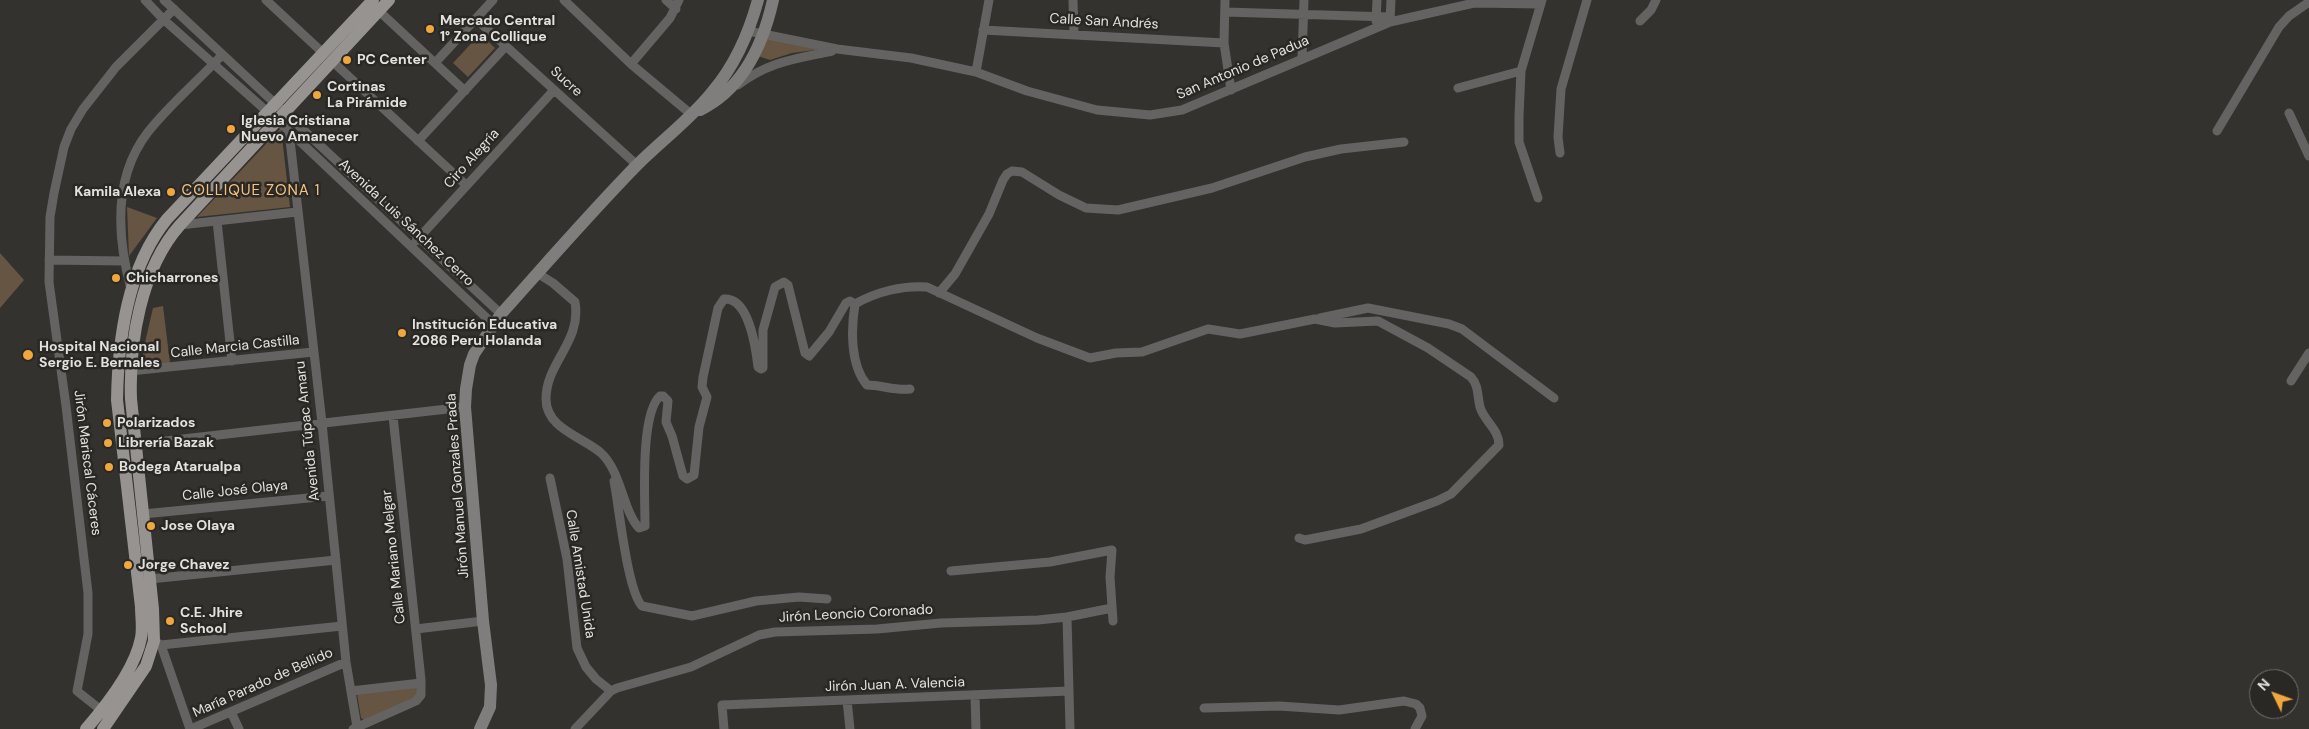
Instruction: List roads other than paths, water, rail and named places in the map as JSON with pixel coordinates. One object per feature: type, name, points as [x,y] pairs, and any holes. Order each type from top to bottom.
[{"type":"main road","points":[[103,729],[146,666],[158,643],[143,514],[130,371],[136,332],[150,278],[162,248],[180,225],[281,116],[327,57],[372,4],[390,0]]},
{"type":"main road","points":[[86,729],[101,710],[133,661],[141,636],[141,607],[117,400],[118,372],[131,292],[145,251],[157,231],[270,107],[327,57]]},
{"type":"street","name":"Avenida Luis Sánchez Cerro","points":[[145,0],[213,65],[281,116],[419,237],[501,314]]},
{"type":"street","name":"Avenida Luis Sánchez Cerro","points":[[164,0],[222,55],[270,107]]},
{"type":"street","points":[[266,0],[466,185]]},
{"type":"street","points":[[435,64],[493,0]]},
{"type":"street","points":[[564,0],[631,64],[692,115]]},
{"type":"street","points":[[631,64],[670,18],[678,4],[666,0]]},
{"type":"street","points":[[692,115],[713,92],[738,52],[748,31],[758,0]]},
{"type":"street","points":[[692,115],[714,103],[730,90],[752,58],[764,34],[773,0]]},
{"type":"street","points":[[976,72],[989,0]]},
{"type":"street","points":[[1073,0],[1074,34]]},
{"type":"street","points":[[1225,0],[1224,43],[1231,90]]},
{"type":"street","points":[[1302,58],[1304,0]]},
{"type":"street","points":[[1376,26],[1377,0]]},
{"type":"street","points":[[1225,12],[1376,16],[1390,19],[1391,0]]},
{"type":"street","points":[[1560,153],[1558,137],[1561,89],[1587,0]]},
{"type":"street","points":[[1640,21],[1651,10],[1656,0]]},
{"type":"street","name":"San Antonio de Padua","points":[[748,31],[837,49],[911,58],[976,72],[1027,91],[1097,110],[1150,115],[1182,110],[1390,19],[1474,1],[1542,2]]},
{"type":"street","points":[[1538,198],[1519,142],[1522,71],[1542,2]]},
{"type":"street","points":[[2218,131],[2279,27],[2293,12],[2309,2]]},
{"type":"street","points":[[372,4],[465,91]]},
{"type":"street","name":"Jirón Mariscal Cáceres","points":[[101,710],[77,691],[88,634],[86,567],[49,282],[54,193],[64,147],[71,129],[97,89],[116,66],[174,8]]},
{"type":"street","name":"Sucre","points":[[476,19],[637,165]]},
{"type":"street","name":"Calle San Andrés","points":[[983,30],[1224,43]]},
{"type":"street","points":[[418,141],[506,46]]},
{"type":"street","name":"San Antonio de Padua","points":[[730,90],[769,65],[787,59],[837,49]]},
{"type":"street","points":[[738,52],[769,65]]},
{"type":"street","points":[[131,292],[123,261],[122,195],[129,165],[138,146],[152,127],[222,55]]},
{"type":"street","points":[[1458,88],[1522,71]]},
{"type":"street","name":"Ciro Alegría","points":[[411,246],[554,90]]},
{"type":"street","points":[[2289,113],[2308,150]]},
{"type":"street","name":"Jirón Manuel Gonzales Prada","points":[[483,727],[490,707],[491,685],[483,621],[465,407],[470,365],[493,324],[501,314],[637,165],[692,115]]},
{"type":"street","name":"Avenida Luis Sánchez Cerro","points":[[281,116],[289,131],[493,324]]},
{"type":"street","name":"Avenida Túpac Amaru","points":[[289,131],[322,423],[342,626],[355,728]]},
{"type":"street","points":[[939,293],[955,274],[989,214],[1003,180],[1012,171],[1022,172],[1059,195],[1086,208],[1118,210],[1212,188],[1305,157],[1341,149],[1404,142]]},
{"type":"street","points":[[180,225],[297,212]]},
{"type":"street","points":[[218,221],[232,361]]},
{"type":"street","points":[[49,260],[123,261]]},
{"type":"street","points":[[538,273],[575,302],[576,318],[567,347],[556,363],[549,382],[546,399],[548,408],[559,425],[603,455],[622,489],[635,525],[639,528],[645,526],[645,440],[650,418],[660,396],[668,401],[666,422],[672,436],[683,476],[687,479],[693,477],[699,427],[707,397],[702,387],[704,369],[718,308],[724,298],[730,298],[736,302],[754,333],[758,367],[761,369],[763,368],[762,330],[770,300],[775,287],[779,284],[784,282],[788,286],[805,353],[809,356],[829,332],[846,302],[850,301],[855,304]]},
{"type":"street","points":[[855,304],[875,294],[911,287],[927,287],[1037,338],[1090,358],[1116,353],[1142,352],[1208,329],[1240,334],[1368,308],[1449,324],[1462,329],[1554,398]]},
{"type":"street","points":[[855,304],[853,316],[854,355],[861,378],[867,385],[879,385],[899,391],[910,388]]},
{"type":"street","points":[[1299,538],[1305,540],[1361,529],[1437,501],[1451,494],[1499,445],[1497,433],[1488,422],[1480,407],[1476,383],[1471,377],[1428,348],[1378,321],[1335,323],[1315,319]]},
{"type":"street","name":"Calle Marcia Castilla","points":[[130,371],[314,352]]},
{"type":"street","points":[[2291,381],[2309,353]]},
{"type":"street","points":[[122,446],[465,407]]},
{"type":"street","name":"Calle Mariano Melgar","points":[[355,728],[416,702],[420,695],[421,683],[416,629],[393,416]]},
{"type":"street","points":[[613,473],[630,572],[638,600],[642,606],[692,616],[756,601],[799,597],[827,600]]},
{"type":"street","name":"Calle Amistad Unida","points":[[550,478],[568,567],[577,648],[586,667],[596,679],[611,691]]},
{"type":"street","name":"Calle José Olaya","points":[[143,514],[329,496]]},
{"type":"street","points":[[951,571],[1050,562],[1112,550],[1110,577],[1113,621]]},
{"type":"street","points":[[150,579],[336,560]]},
{"type":"street","name":"Jirón Leoncio Coronado","points":[[611,691],[691,667],[759,635],[775,632],[878,629],[941,623],[1038,620],[1067,617],[1112,608]]},
{"type":"street","points":[[1067,617],[1070,729]]},
{"type":"street","points":[[416,629],[483,621]]},
{"type":"street","points":[[191,729],[158,643],[342,626]]},
{"type":"street","name":"María Parado de Bellido","points":[[191,729],[346,662]]},
{"type":"street","points":[[351,691],[421,683]]},
{"type":"street","points":[[575,729],[611,691]]},
{"type":"street","name":"Jirón Juan A. Valencia","points":[[724,729],[722,705],[1069,691]]},
{"type":"street","points":[[975,695],[976,729]]},
{"type":"street","points":[[847,700],[850,729]]},
{"type":"street","points":[[1204,708],[1279,706],[1339,710],[1404,701],[1416,704],[1420,708],[1422,716],[1415,729]]},
{"type":"street","points":[[231,712],[239,729]]},
{"type":"place","name":"Mercado Central 1° Zona Collique","points":[[430,29]]},
{"type":"place","name":"PC Center","points":[[347,60]]},
{"type":"place","name":"Cortinas La Pirámide","points":[[317,95]]},
{"type":"place","name":"Iglesia Cristiana Nuevo Amanecer","points":[[231,129]]},
{"type":"place","name":"Kamila Alexa","points":[[171,192]]},
{"type":"place","name":"Chicharrones","points":[[116,278]]},
{"type":"place","name":"Institución Educativa 2086 Peru Holanda","points":[[402,333]]},
{"type":"place","name":"Hospital Nacional Sergio E. Bernales","points":[[28,355]]},
{"type":"place","name":"Polarizados","points":[[107,423]]},
{"type":"place","name":"Librería Bazak","points":[[108,443]]},
{"type":"place","name":"Bodega Atarualpa","points":[[109,467]]},
{"type":"place","name":"Jose Olaya","points":[[151,526]]},
{"type":"place","name":"Jorge Chavez","points":[[128,565]]},
{"type":"place","name":"C.E. Jhire School","points":[[170,621]]},
{"type":"district","name":"COLLIQUE ZONA 1","points":[[251,191]]}]
